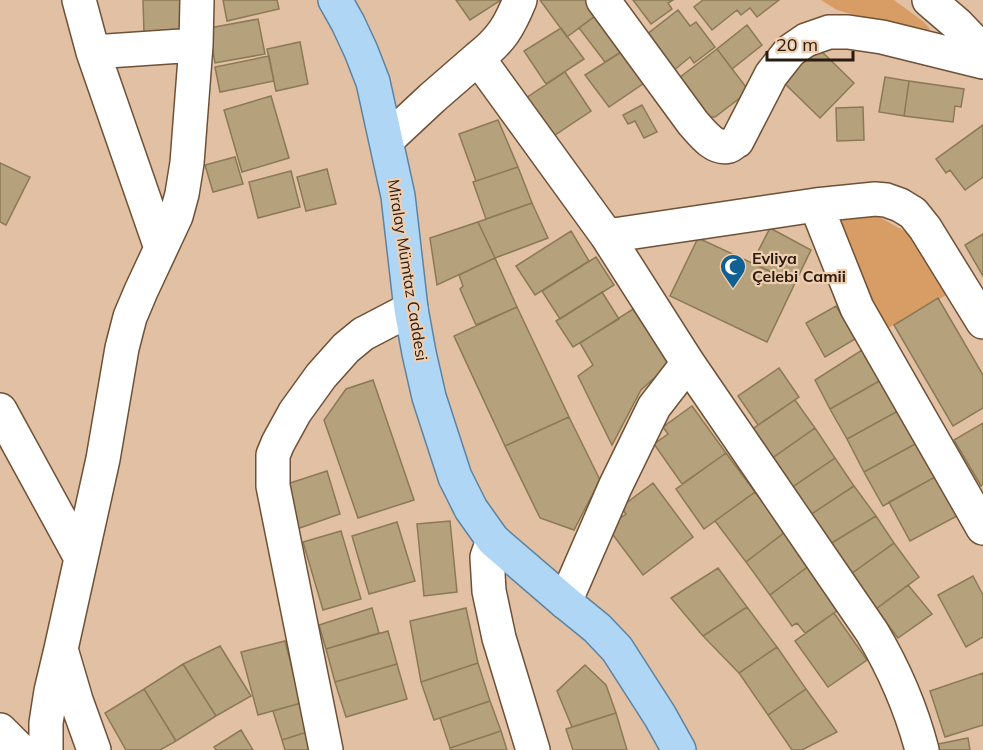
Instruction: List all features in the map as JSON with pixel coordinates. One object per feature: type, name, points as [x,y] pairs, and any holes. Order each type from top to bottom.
[{"type":"main road","name":"Miralay Mümtaz Caddesi","points":[[335,0],[357,42],[369,72],[387,140],[398,196],[411,309],[429,397],[455,477],[471,509],[494,540],[597,628],[617,649],[679,750]]},
{"type":"street","points":[[79,0],[93,52],[161,248]]},
{"type":"street","points":[[46,750],[46,723],[51,691],[103,459],[115,383],[130,317],[176,216],[182,194],[187,164],[197,0]]},
{"type":"street","points":[[387,140],[491,48],[505,33],[520,0]]},
{"type":"street","points":[[603,0],[693,123],[708,140],[718,146],[728,146],[737,141],[771,75],[790,51],[806,40],[829,32],[882,37],[983,62]]},
{"type":"street","points":[[928,0],[957,24],[983,51]]},
{"type":"street","points":[[93,52],[196,45]]},
{"type":"street","points":[[478,58],[607,236],[688,363],[872,632],[888,659],[902,690],[922,750]]},
{"type":"street","points":[[607,236],[816,205],[859,200],[886,200],[913,213],[925,228],[983,322]]},
{"type":"street","points":[[816,205],[857,308],[983,528]]},
{"type":"street","points":[[326,750],[273,486],[273,455],[295,412],[321,376],[346,348],[369,330],[411,309]]},
{"type":"street","points":[[565,602],[615,487],[654,406],[688,363]]},
{"type":"street","points":[[0,410],[81,558]]},
{"type":"street","points":[[494,540],[487,557],[489,591],[499,638],[533,750]]},
{"type":"street","points":[[61,649],[94,750]]},
{"type":"street","points":[[0,730],[20,750]]},
{"type":"shaded area","points":[[821,0],[894,0],[930,29],[926,32],[915,33],[837,10]]},
{"type":"shaded area","points":[[858,211],[881,218],[915,237],[950,293],[883,331],[843,231],[842,221],[848,215]]},
{"type":"building","points":[[143,0],[183,0],[183,34],[144,33]]},
{"type":"building","points":[[223,0],[277,0],[279,9],[227,21]]},
{"type":"building","points":[[456,0],[501,0],[470,20]]},
{"type":"building","points":[[540,0],[590,0],[599,13],[567,37]]},
{"type":"building","points":[[633,0],[673,0],[668,3],[672,9],[651,24]]},
{"type":"building","points":[[703,0],[779,0],[757,17],[750,8],[741,15],[737,10],[712,30],[694,7]]},
{"type":"building","points":[[678,10],[690,26],[696,22],[715,47],[694,63],[690,57],[673,71],[646,35]]},
{"type":"building","points":[[599,13],[626,49],[605,62],[579,28]]},
{"type":"building","points":[[258,19],[265,54],[215,63],[209,28]]},
{"type":"building","points":[[747,25],[762,45],[732,69],[717,49]]},
{"type":"building","points":[[561,28],[584,59],[546,84],[524,51]]},
{"type":"building","points":[[300,42],[308,84],[276,91],[267,49]]},
{"type":"building","points":[[814,44],[854,83],[820,118],[780,79]]},
{"type":"building","points":[[626,49],[650,79],[609,107],[585,75]]},
{"type":"building","points":[[717,49],[749,91],[715,117],[703,117],[675,81]]},
{"type":"building","points":[[269,56],[274,81],[220,92],[215,67]]},
{"type":"building","points":[[565,72],[591,111],[549,139],[523,100]]},
{"type":"building","points":[[885,77],[909,81],[904,116],[879,112]]},
{"type":"building","points":[[909,81],[964,89],[961,107],[955,106],[953,122],[904,116]]},
{"type":"building","points":[[271,96],[289,158],[242,172],[224,110]]},
{"type":"building","points":[[642,105],[657,132],[644,138],[635,121],[628,124],[623,115]]},
{"type":"building","points":[[863,107],[864,140],[837,141],[836,108]]},
{"type":"building","points":[[498,120],[518,167],[476,181],[459,134]]},
{"type":"building","points":[[983,125],[983,177],[965,190],[950,170],[946,173],[936,159]]},
{"type":"building","points":[[235,157],[243,184],[213,192],[205,165]]},
{"type":"building","points":[[0,163],[30,177],[6,225],[0,222]]},
{"type":"building","points":[[518,167],[532,203],[486,219],[473,182]]},
{"type":"building","points":[[327,169],[336,204],[306,211],[297,177]]},
{"type":"building","points":[[291,171],[300,207],[258,218],[249,182]]},
{"type":"building","points":[[532,203],[548,238],[495,258],[478,222]]},
{"type":"building","points":[[478,222],[495,258],[437,285],[430,238]]},
{"type":"building","points":[[770,228],[811,250],[795,283],[752,263]]},
{"type":"building","points":[[571,231],[589,261],[535,295],[516,266]]},
{"type":"building","points":[[983,234],[983,276],[965,245]]},
{"type":"building","name":"Evliya Çelebi Camii","points":[[698,238],[795,283],[767,342],[670,296]]},
{"type":"building","points":[[596,257],[614,285],[560,319],[542,291]]},
{"type":"building","points":[[495,258],[517,307],[476,325],[460,289],[463,286],[459,275]]},
{"type":"building","points":[[602,292],[619,319],[573,347],[556,321]]},
{"type":"building","points":[[938,298],[983,375],[983,408],[953,426],[894,325]]},
{"type":"building","points":[[836,306],[855,339],[825,357],[806,323]]},
{"type":"building","points":[[517,307],[569,417],[505,446],[454,336]]},
{"type":"building","points":[[633,309],[670,364],[641,390],[612,445],[578,376],[593,365],[580,343]]},
{"type":"building","points":[[862,350],[881,380],[830,409],[815,380]]},
{"type":"building","points":[[779,368],[799,397],[758,425],[738,396]]},
{"type":"building","points":[[373,380],[414,500],[358,518],[324,420],[346,389]]},
{"type":"building","points":[[881,380],[898,411],[847,439],[830,409]]},
{"type":"building","points":[[795,400],[815,428],[771,459],[751,430]]},
{"type":"building","points":[[692,406],[726,453],[682,484],[654,444],[668,434],[663,427]]},
{"type":"building","points":[[898,411],[917,443],[864,472],[847,439]]},
{"type":"building","points":[[569,417],[600,480],[574,530],[540,518],[505,446]]},
{"type":"building","points":[[983,423],[983,484],[981,486],[954,440]]},
{"type":"building","points":[[815,428],[835,458],[791,488],[771,459]]},
{"type":"building","points":[[917,443],[935,477],[883,506],[864,472]]},
{"type":"building","points":[[726,453],[755,492],[704,529],[676,489]]},
{"type":"building","points":[[835,458],[854,486],[810,515],[791,488]]},
{"type":"building","points":[[327,471],[340,514],[297,529],[287,484]]},
{"type":"building","points":[[935,477],[957,516],[910,541],[889,502]]},
{"type":"building","points":[[653,483],[693,537],[643,575],[607,527],[626,514],[621,507]]},
{"type":"building","points":[[854,486],[876,516],[830,544],[810,515]]},
{"type":"building","points":[[755,492],[785,532],[746,562],[715,521]]},
{"type":"building","points":[[876,516],[894,543],[851,574],[830,544]]},
{"type":"building","points":[[450,521],[457,592],[424,596],[417,524]]},
{"type":"building","points":[[397,522],[415,581],[369,594],[352,536]]},
{"type":"building","points":[[341,531],[361,599],[323,610],[303,542]]},
{"type":"building","points":[[785,532],[810,565],[770,595],[746,562]]},
{"type":"building","points":[[894,543],[919,577],[876,609],[851,574]]},
{"type":"building","points":[[810,565],[841,608],[805,633],[797,623],[792,626],[770,595]]},
{"type":"building","points":[[718,568],[747,607],[703,636],[671,598]]},
{"type":"building","points":[[973,576],[983,595],[983,637],[966,647],[938,595]]},
{"type":"building","points":[[908,585],[932,614],[898,638],[876,609]]},
{"type":"building","points":[[747,607],[777,647],[739,673],[703,636]]},
{"type":"building","points":[[372,608],[379,633],[326,649],[319,625]]},
{"type":"building","points":[[466,608],[478,663],[421,682],[410,621]]},
{"type":"building","points":[[834,613],[867,660],[828,687],[795,641]]},
{"type":"building","points":[[388,631],[397,664],[335,682],[326,649]]},
{"type":"building","points":[[285,641],[301,703],[258,715],[241,652]]},
{"type":"building","points":[[220,646],[251,696],[216,716],[183,664]]},
{"type":"building","points":[[777,647],[806,689],[768,715],[739,673]]},
{"type":"building","points":[[478,663],[490,701],[434,720],[421,682]]},
{"type":"building","points":[[183,664],[216,716],[176,741],[144,689]]},
{"type":"building","points":[[397,664],[407,699],[346,717],[335,682]]},
{"type":"building","points":[[585,665],[606,685],[616,713],[572,727],[557,691]]},
{"type":"building","points":[[983,673],[983,725],[945,737],[930,691]]},
{"type":"building","points":[[144,689],[176,741],[160,750],[126,750],[105,713]]},
{"type":"building","points":[[806,689],[837,732],[802,750],[792,750],[768,715]]},
{"type":"building","points":[[490,701],[501,731],[450,748],[440,718]]},
{"type":"building","points":[[301,703],[310,731],[282,740],[273,711]]},
{"type":"building","points":[[616,713],[627,750],[573,750],[566,729]]},
{"type":"building","points":[[241,730],[253,750],[216,750],[214,747]]},
{"type":"building","points":[[310,731],[315,750],[285,750],[282,740]]},
{"type":"building","points":[[501,731],[507,750],[450,750],[450,748]]},
{"type":"building","points":[[968,738],[970,750],[934,750],[933,745]]},
{"type":"place","name":"Evliya Çelebi Camii","points":[[733,290]]}]
